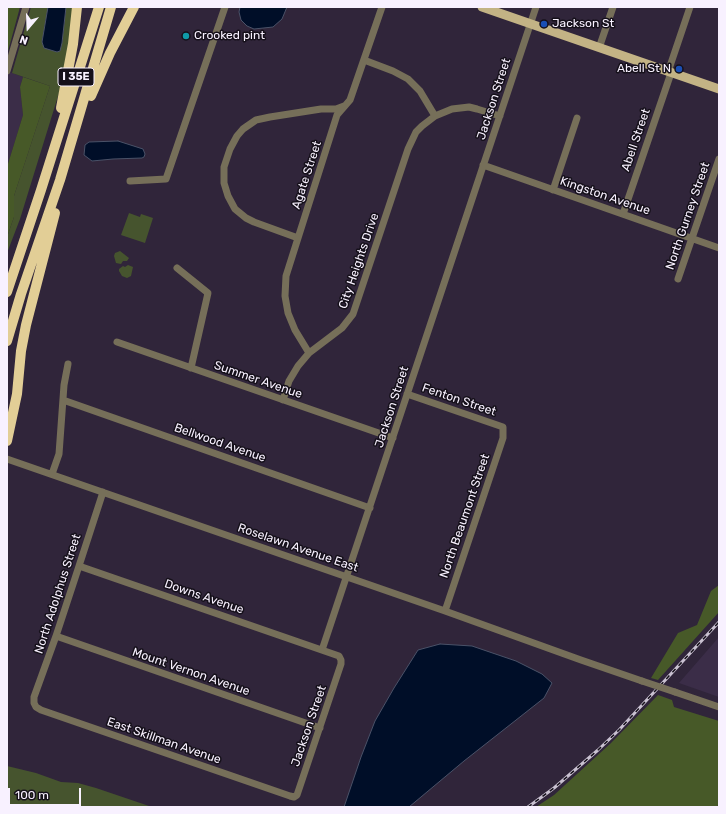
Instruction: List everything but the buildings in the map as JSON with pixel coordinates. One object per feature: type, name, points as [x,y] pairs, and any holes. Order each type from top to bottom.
[{"type":"highway","points":[[54,148],[77,7]]},
{"type":"highway","name":"I 35E","points":[[7,292],[99,7]]},
{"type":"highway","name":"I 35E","points":[[7,341],[21,294],[60,180],[111,7]]},
{"type":"highway","points":[[74,134],[110,53],[134,7]]},
{"type":"highway","points":[[7,441],[17,394],[21,351],[26,325],[54,218],[60,180]]},
{"type":"highway","points":[[7,272],[26,234]]},
{"type":"main road","points":[[482,7],[719,90]]},
{"type":"street","points":[[8,71],[26,7]]},
{"type":"street","points":[[130,181],[166,179],[225,7]]},
{"type":"street","name":"Agate Street","points":[[309,353],[291,322],[288,313],[285,296],[286,276],[337,115],[350,100],[382,7]]},
{"type":"street","name":"Jackson Street","points":[[290,796],[294,797],[298,794],[342,662],[338,656],[322,650],[536,7]]},
{"type":"street","points":[[599,48],[613,7]]},
{"type":"street","name":"Abell Street","points":[[623,214],[690,7]]},
{"type":"street","points":[[364,60],[393,71],[408,79],[420,91],[435,116],[452,109],[469,107],[477,108],[500,116]]},
{"type":"street","points":[[298,238],[254,222],[240,214],[235,209],[228,196],[224,183],[224,167],[230,149],[237,136],[243,129],[256,120],[321,109],[336,109],[344,106]]},
{"type":"street","name":"City Heights Drive","points":[[283,400],[293,373],[298,366],[309,353],[342,328],[353,314],[408,148],[416,132],[435,116]]},
{"type":"street","points":[[553,190],[577,118]]},
{"type":"street","name":"North Gurney Street","points":[[678,279],[719,159]]},
{"type":"street","name":"Kingston Avenue","points":[[483,165],[719,248]]},
{"type":"street","points":[[177,268],[208,293],[191,368]]},
{"type":"street","name":"Summer Avenue","points":[[117,342],[393,438]]},
{"type":"street","points":[[52,474],[59,454],[65,379],[68,364]]},
{"type":"street","name":"Fenton Street","points":[[407,394],[498,424],[503,427]]},
{"type":"street","name":"Bellwood Avenue","points":[[63,400],[370,508]]},
{"type":"street","name":"North Beaumont Street","points":[[445,611],[503,438],[503,427]]},
{"type":"street","name":"Roselawn Avenue East","points":[[7,459],[719,707]]},
{"type":"street","name":"North Adolphus Street","points":[[34,703],[34,696],[56,636],[103,492]]},
{"type":"street","name":"Downs Avenue","points":[[79,566],[322,650]]},
{"type":"street","name":"Mount Vernon Avenue","points":[[56,636],[320,728]]},
{"type":"street","name":"East Skillman Avenue","points":[[34,703],[36,707],[41,710],[290,796]]},
{"type":"shaded area","points":[[7,71],[23,77],[20,87],[23,115],[7,167]]},
{"type":"shaded area","points":[[719,637],[719,697],[679,683]]},
{"type":"green space","points":[[7,7],[20,7],[7,55]]},
{"type":"green space","points":[[31,7],[48,7],[42,42],[62,43],[66,7],[75,7],[63,80],[20,219],[7,253],[7,237],[14,217],[14,196],[50,86],[12,73]]},
{"type":"green space","points":[[23,77],[50,86],[14,196],[14,217],[7,237],[7,167],[23,115],[20,87]]},
{"type":"green space","points":[[129,213],[140,217],[141,214],[153,218],[145,243],[121,235]]},
{"type":"green space","points":[[120,251],[129,258],[121,264],[116,263],[114,256],[115,253]]},
{"type":"green space","points":[[128,265],[133,267],[131,276],[127,278],[122,276],[119,269]]},
{"type":"green space","points":[[719,585],[719,612],[658,680],[651,678],[678,633],[697,625],[711,591]]},
{"type":"green space","points":[[658,695],[672,700],[674,707],[719,721],[719,805],[715,807],[536,807],[554,795],[611,743]]},
{"type":"green space","points":[[7,766],[36,773],[61,782],[78,783],[96,788],[152,807],[7,807]]},
{"type":"water","points":[[48,7],[66,7],[62,43],[60,51],[57,52],[44,48],[42,42]]},
{"type":"water","points":[[240,7],[287,7],[282,19],[273,27],[254,29],[247,26],[241,20],[239,12]]},
{"type":"water","points":[[118,141],[143,149],[145,154],[144,157],[92,161],[84,155],[85,145],[89,142]]},
{"type":"water","points":[[440,644],[472,646],[516,661],[542,674],[552,683],[544,698],[464,761],[409,807],[344,807],[375,721],[394,688],[418,650]]},
{"type":"railway","points":[[528,807],[554,788],[619,730],[719,622]]},
{"type":"place","name":"Jackson St","points":[[544,24]]},
{"type":"place","name":"Crooked pint","points":[[186,36]]},
{"type":"place","name":"Abell St N","points":[[679,69]]}]
